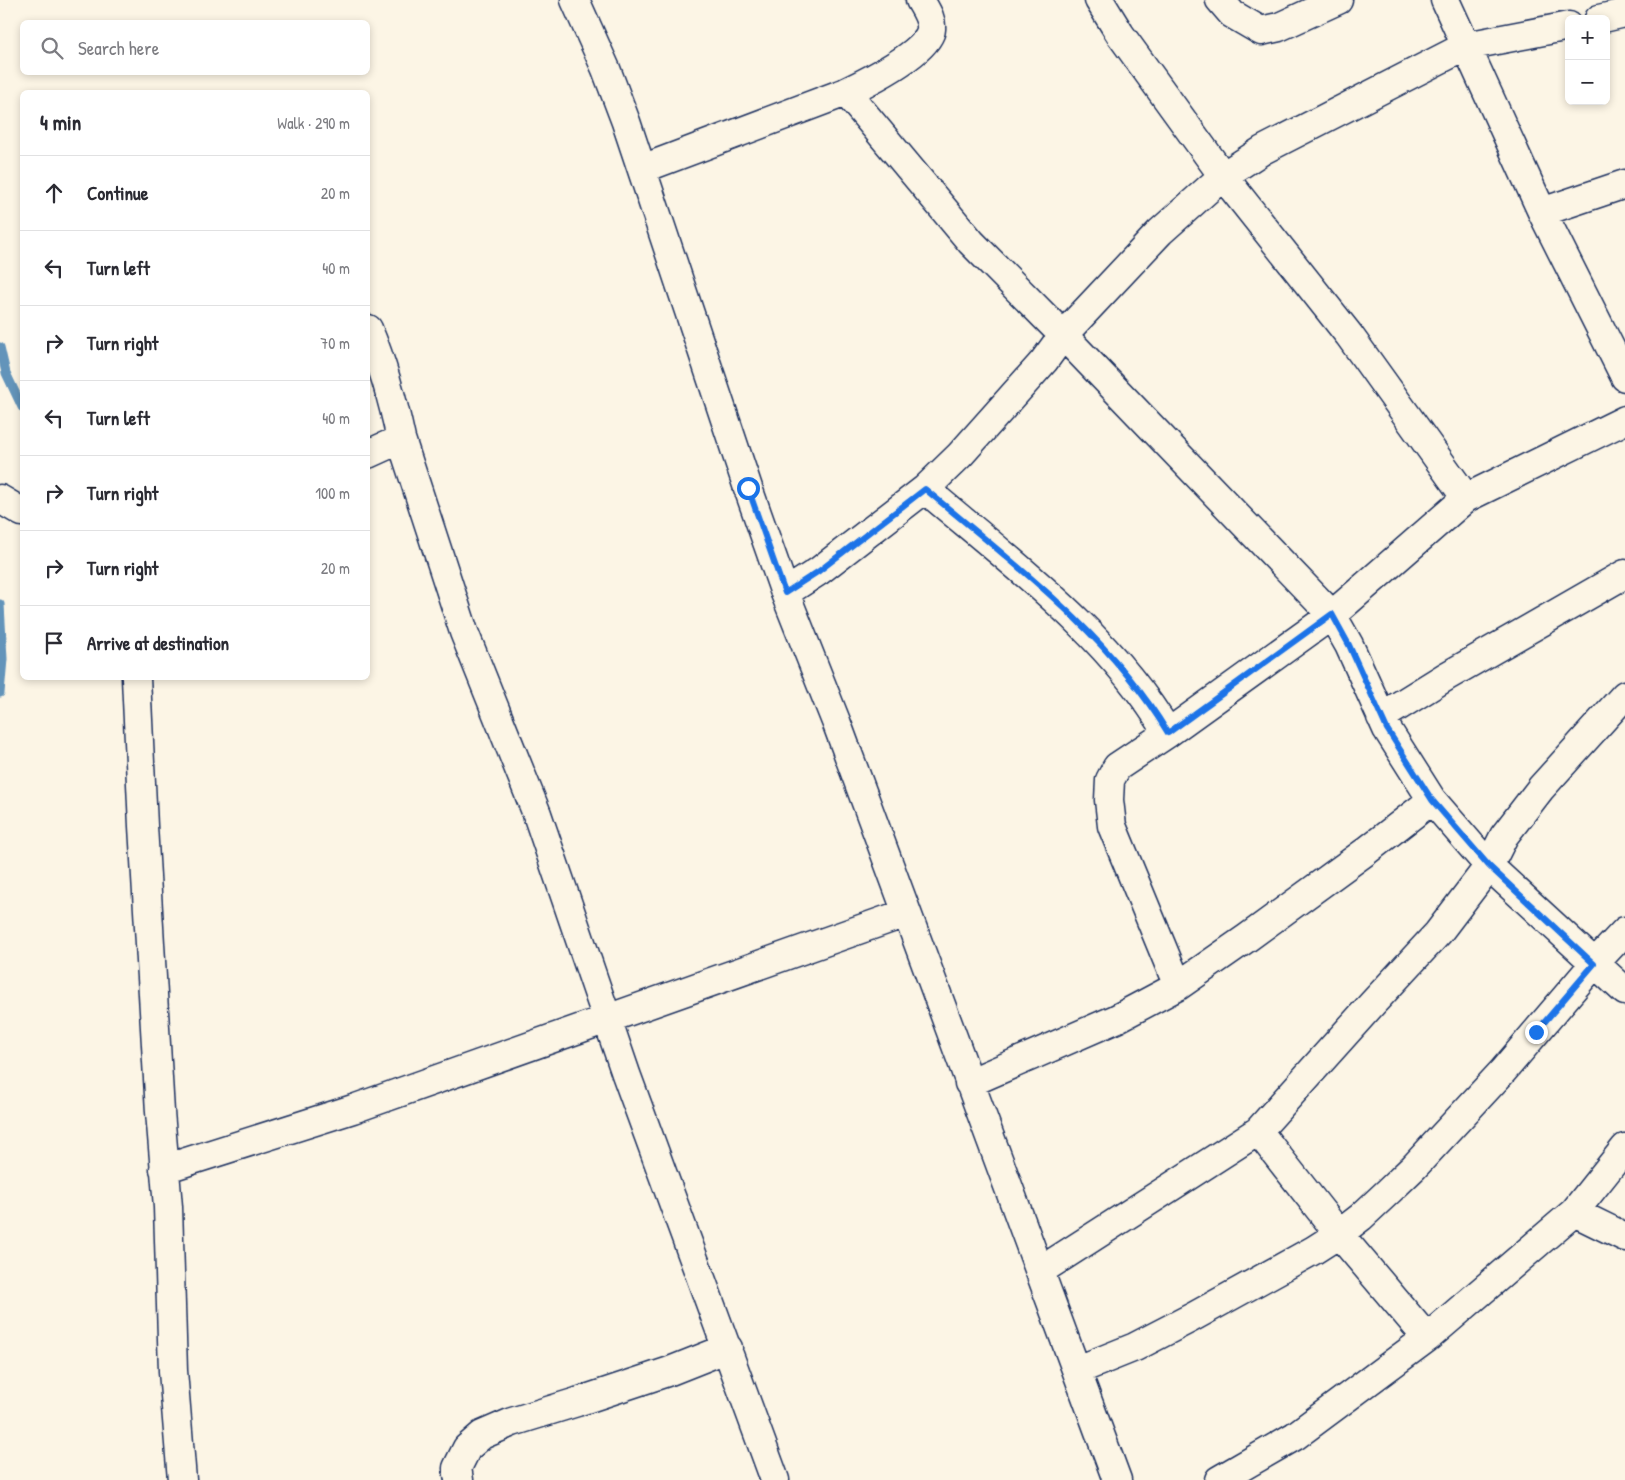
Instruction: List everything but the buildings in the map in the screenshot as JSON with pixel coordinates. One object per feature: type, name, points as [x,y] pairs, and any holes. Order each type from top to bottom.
[{"type":"street","points":[[642,169],[846,92],[882,74],[924,43],[931,31],[931,21],[920,0]]},
{"type":"street","points":[[1099,0],[1120,34],[1223,176],[1349,335],[1466,498]]},
{"type":"street","points":[[1220,0],[1232,14],[1261,32],[1279,27],[1338,0]]},
{"type":"street","points":[[1444,0],[1542,212],[1625,377]]},
{"type":"street","points":[[584,3],[785,593],[837,724],[969,1083],[1078,1370],[1117,1480]]},
{"type":"street","points":[[1610,16],[1625,13]]},
{"type":"street","points":[[785,593],[819,571],[925,489],[960,455],[1044,361],[1063,335],[1160,232],[1223,176],[1263,150],[1466,46],[1565,27]]},
{"type":"street","points":[[846,92],[971,242],[1332,614],[1349,645],[1387,729],[1432,800],[1489,866],[1625,991]]},
{"type":"street","points":[[1542,212],[1625,184]]},
{"type":"street","points":[[370,334],[389,389],[401,439],[464,632],[537,814],[667,1186],[775,1480]]},
{"type":"street","points":[[1178,986],[1112,826],[1109,800],[1110,780],[1117,767],[1168,733],[1332,614],[1466,498],[1625,420]]},
{"type":"street","points":[[370,453],[401,439]]},
{"type":"street","points":[[925,489],[1067,610],[1128,676],[1154,709],[1168,733]]},
{"type":"street","points":[[0,499],[20,511]]},
{"type":"street","points":[[1381,717],[1447,676],[1625,574]]},
{"type":"street","points":[[136,680],[143,826],[164,1170],[168,1207],[174,1371],[182,1480]]},
{"type":"street","points":[[1040,1271],[1258,1131],[1365,1011],[1438,933],[1489,866],[1504,836],[1541,788],[1625,695]]},
{"type":"street","points":[[969,1083],[1116,1019],[1178,986],[1365,852],[1432,800]]},
{"type":"street","points":[[164,1170],[353,1109],[906,914]]},
{"type":"street","points":[[1078,1370],[1135,1348],[1298,1259],[1339,1234],[1378,1201],[1414,1166],[1503,1071],[1594,964],[1625,931]]},
{"type":"street","points":[[1258,1131],[1339,1234],[1427,1338]]},
{"type":"street","points":[[1219,1480],[1295,1436],[1427,1338],[1574,1212],[1625,1148]]},
{"type":"street","points":[[1574,1212],[1625,1237]]},
{"type":"street","points":[[459,1480],[457,1468],[467,1448],[482,1435],[512,1422],[670,1371],[728,1348]]},
{"type":"waterway","points":[[0,347],[6,373],[20,403]]},
{"type":"waterway","points":[[0,604],[3,659],[0,693]]},
{"type":"route","points":[[748,488],[785,593],[819,571],[925,489],[1067,610],[1128,676],[1154,709],[1168,733],[1332,614],[1349,645],[1387,729],[1432,800],[1489,866],[1594,964],[1536,1032]]}]
